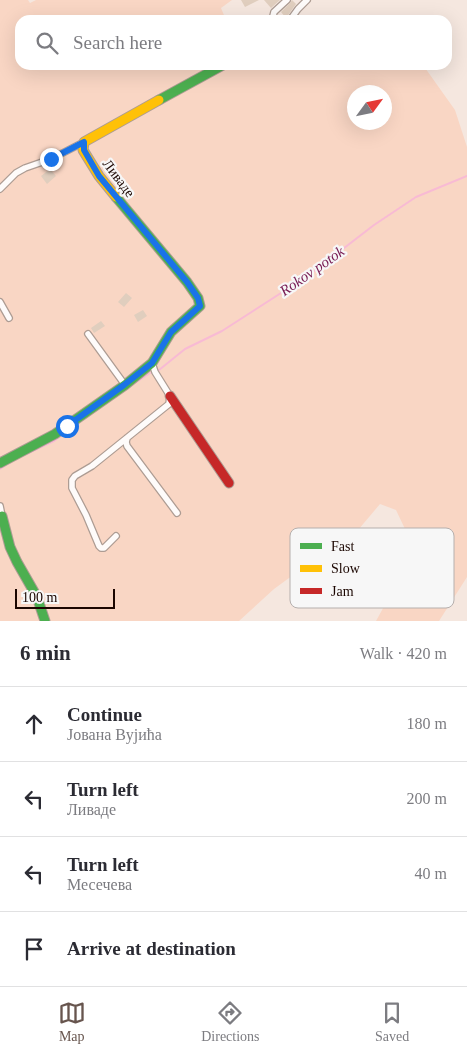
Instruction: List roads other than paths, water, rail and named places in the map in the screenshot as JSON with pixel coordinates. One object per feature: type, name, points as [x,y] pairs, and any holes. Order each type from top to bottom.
[{"type":"street","points":[[273,15],[286,0]]},
{"type":"street","points":[[294,15],[307,0]]},
{"type":"street","points":[[0,189],[16,173],[24,168],[51,159],[84,142],[214,70]]},
{"type":"street","name":"Ливаде","points":[[84,142],[84,150],[99,176],[187,282],[198,298],[200,306],[171,332],[152,363]]},
{"type":"street","points":[[0,302],[9,318]]},
{"type":"street","points":[[88,334],[124,385]]},
{"type":"street","points":[[0,463],[55,434],[152,363],[155,372],[170,396],[229,483]]},
{"type":"street","points":[[116,536],[104,548],[100,548],[86,514],[72,488],[72,480],[166,407],[169,404],[170,396]]},
{"type":"street","points":[[127,438],[127,446],[177,514]]},
{"type":"street","points":[[0,506],[1,518],[10,547],[38,597],[45,621]]},
{"type":"waterway","name":"Rokov potok","points":[[159,370],[185,349],[222,331],[309,275],[374,225],[416,197],[467,176]]},
{"type":"waterway","name":"Rokov potok","points":[[132,385],[150,373]]},
{"type":"waterway","name":"Rokov potok","points":[[24,455],[54,441],[67,431]]},
{"type":"waterway","name":"Rokov potok","points":[[0,469],[6,465]]}]
